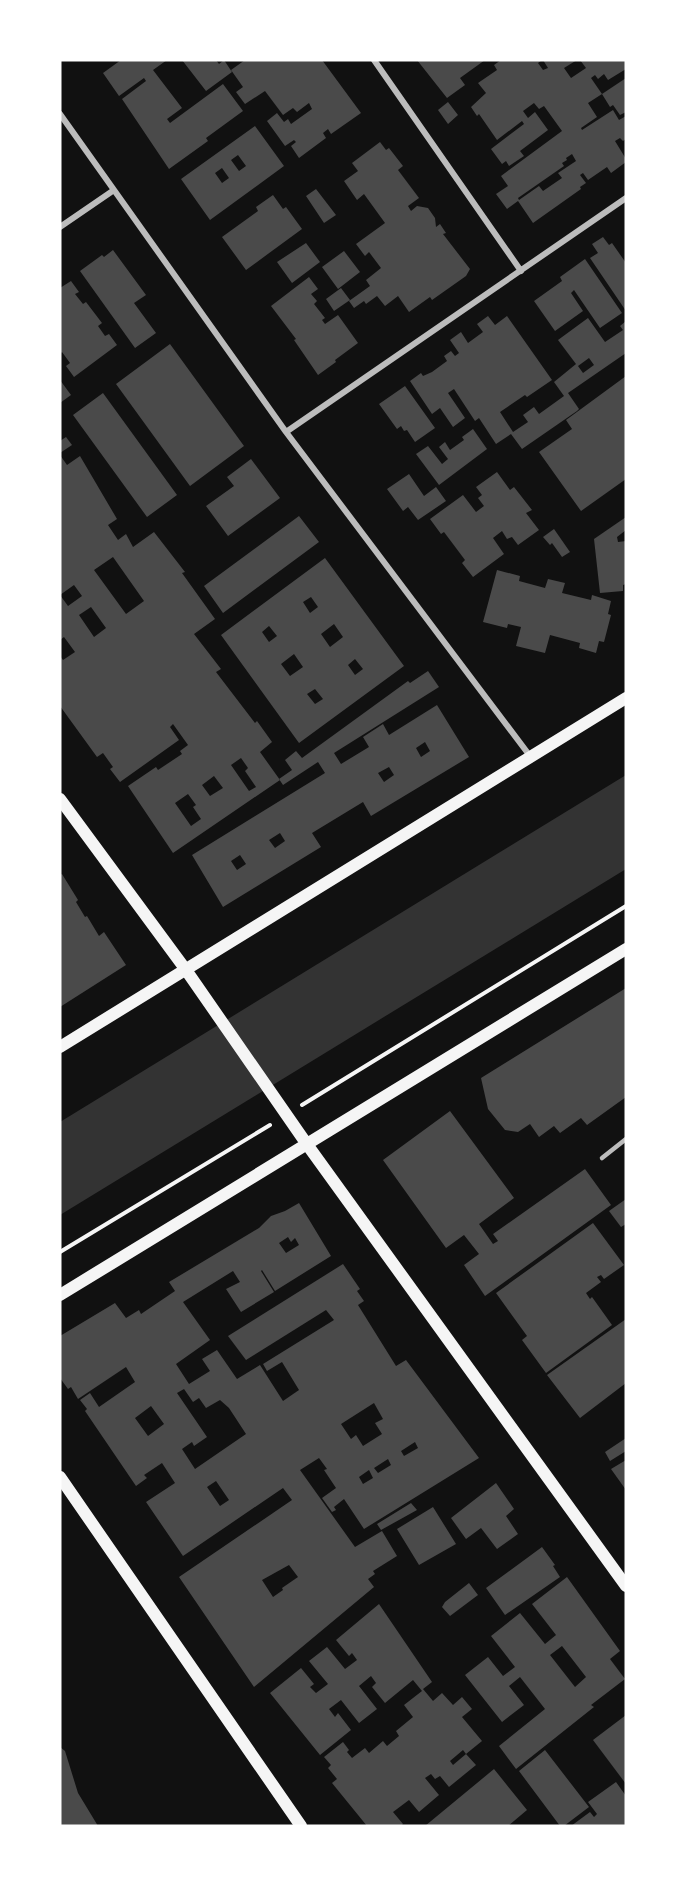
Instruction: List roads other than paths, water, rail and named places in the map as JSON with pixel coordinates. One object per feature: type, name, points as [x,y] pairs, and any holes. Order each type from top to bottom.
[{"type":"main road","points":[[60,1047],[626,698]]},
{"type":"main road","points":[[60,800],[186,970],[306,1143],[626,1586]]},
{"type":"main road","points":[[60,1295],[626,949]]},
{"type":"main road","points":[[60,1477],[301,1826]]},
{"type":"street","points":[[374,60],[520,271]]},
{"type":"street","points":[[60,114],[286,432],[531,757]]},
{"type":"street","points":[[60,227],[114,190]]},
{"type":"street","points":[[286,432],[626,198]]},
{"type":"lane","points":[[602,1158],[626,1139]]}]
